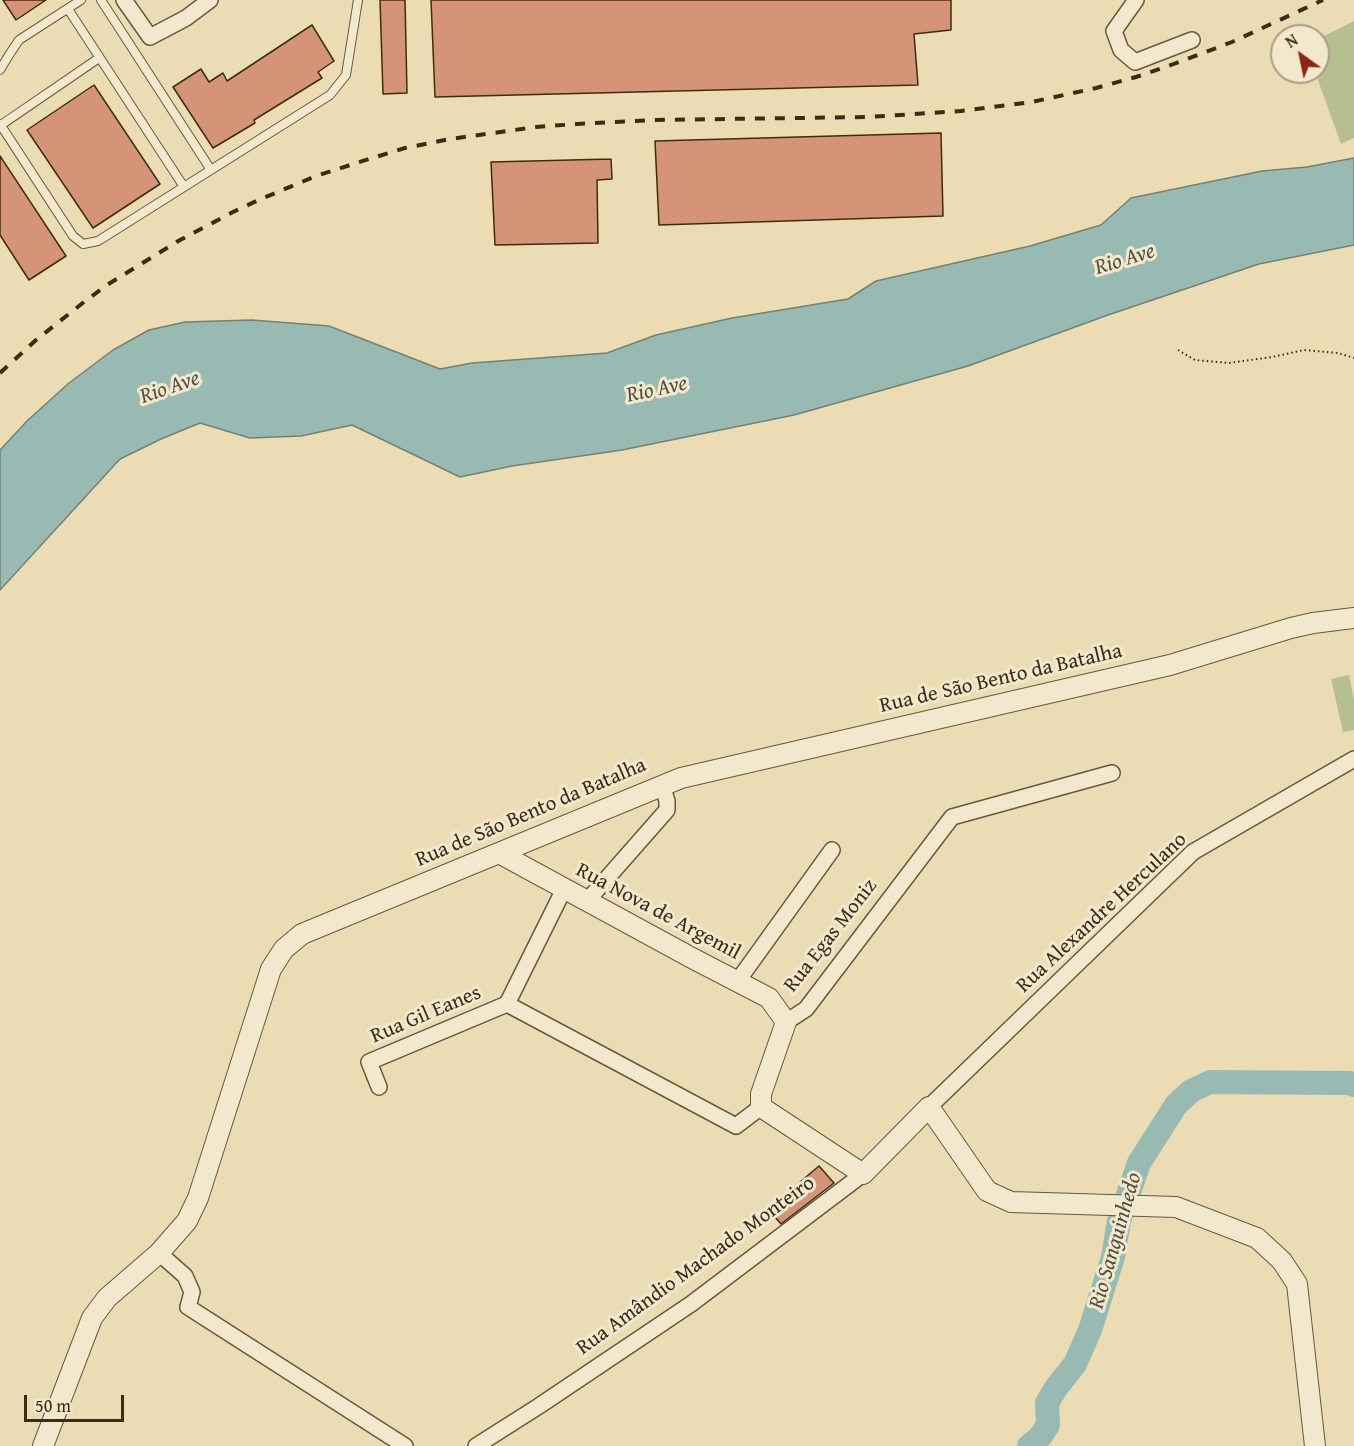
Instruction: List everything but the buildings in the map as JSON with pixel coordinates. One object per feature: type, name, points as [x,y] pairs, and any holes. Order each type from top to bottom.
[{"type":"street","points":[[124,0],[150,37],[186,18],[210,0]]},
{"type":"street","points":[[1136,0],[1114,31],[1121,50],[1135,62],[1192,40]]},
{"type":"street","name":"Rua de São Bento da Batalha","points":[[43,1446],[92,1318],[108,1298],[159,1253],[187,1221],[198,1198],[271,969],[284,949],[302,934],[662,785],[692,775],[1170,665],[1313,622],[1354,618]]},
{"type":"street","name":"Rua Alexandre Herculano","points":[[928,1107],[1193,852],[1352,763]]},
{"type":"street","name":"Rua Egas Moniz","points":[[761,1107],[761,1094],[786,1022],[806,1010],[952,817],[1112,773]]},
{"type":"street","points":[[586,901],[667,810],[662,785]]},
{"type":"street","points":[[737,982],[832,850]]},
{"type":"street","name":"Rua Nova de Argemil","points":[[499,853],[769,998],[786,1022]]},
{"type":"street","name":"Rua Gil Eanes","points":[[379,1087],[369,1062],[507,1004],[564,889]]},
{"type":"street","points":[[507,1004],[736,1126],[761,1107],[863,1174]]},
{"type":"street","points":[[928,1107],[987,1191],[1011,1202],[1176,1207],[1257,1238],[1282,1261],[1297,1284],[1315,1446]]},
{"type":"street","name":"Rua Amândio Machado Monteiro","points":[[476,1446],[691,1304],[863,1174],[928,1107]]},
{"type":"street","points":[[159,1253],[185,1276],[192,1292],[188,1307],[405,1446]]},
{"type":"lane","points":[[0,70],[19,40],[81,0]]},
{"type":"lane","points":[[101,0],[211,170]]},
{"type":"lane","points":[[99,58],[0,124],[73,236],[84,244],[98,241],[330,95],[346,75],[358,0]]},
{"type":"lane","points":[[68,9],[184,187]]},
{"type":"path","points":[[1178,350],[1195,360],[1229,363],[1304,350],[1338,353],[1354,358]]},
{"type":"green space","points":[[1354,21],[1354,138],[1341,144],[1319,84],[1330,84],[1330,33]]},
{"type":"green space","points":[[1349,675],[1354,700],[1354,730],[1343,732],[1331,679]]},
{"type":"water","name":"Rio Ave","points":[[1354,158],[1354,245],[1259,264],[1108,315],[968,366],[794,415],[622,450],[512,466],[460,477],[352,425],[301,436],[250,438],[200,423],[120,459],[0,590],[0,450],[27,421],[69,383],[113,350],[149,330],[185,322],[252,320],[329,326],[440,369],[472,363],[607,353],[656,335],[732,318],[848,299],[876,281],[1030,246],[1101,225],[1131,198],[1262,171],[1307,167]]},
{"type":"waterway","name":"Rio Sanguinhedo","points":[[1029,1446],[1040,1437],[1048,1425],[1047,1403],[1075,1364],[1090,1330],[1113,1257],[1119,1221],[1139,1163],[1176,1105],[1191,1091],[1210,1082],[1350,1083],[1354,1085]]},
{"type":"railway","points":[[0,373],[36,340],[107,285],[180,240],[235,211],[316,176],[405,148],[536,127],[654,120],[869,117],[961,111],[1032,102],[1096,88],[1171,65],[1232,42],[1323,0]]}]
